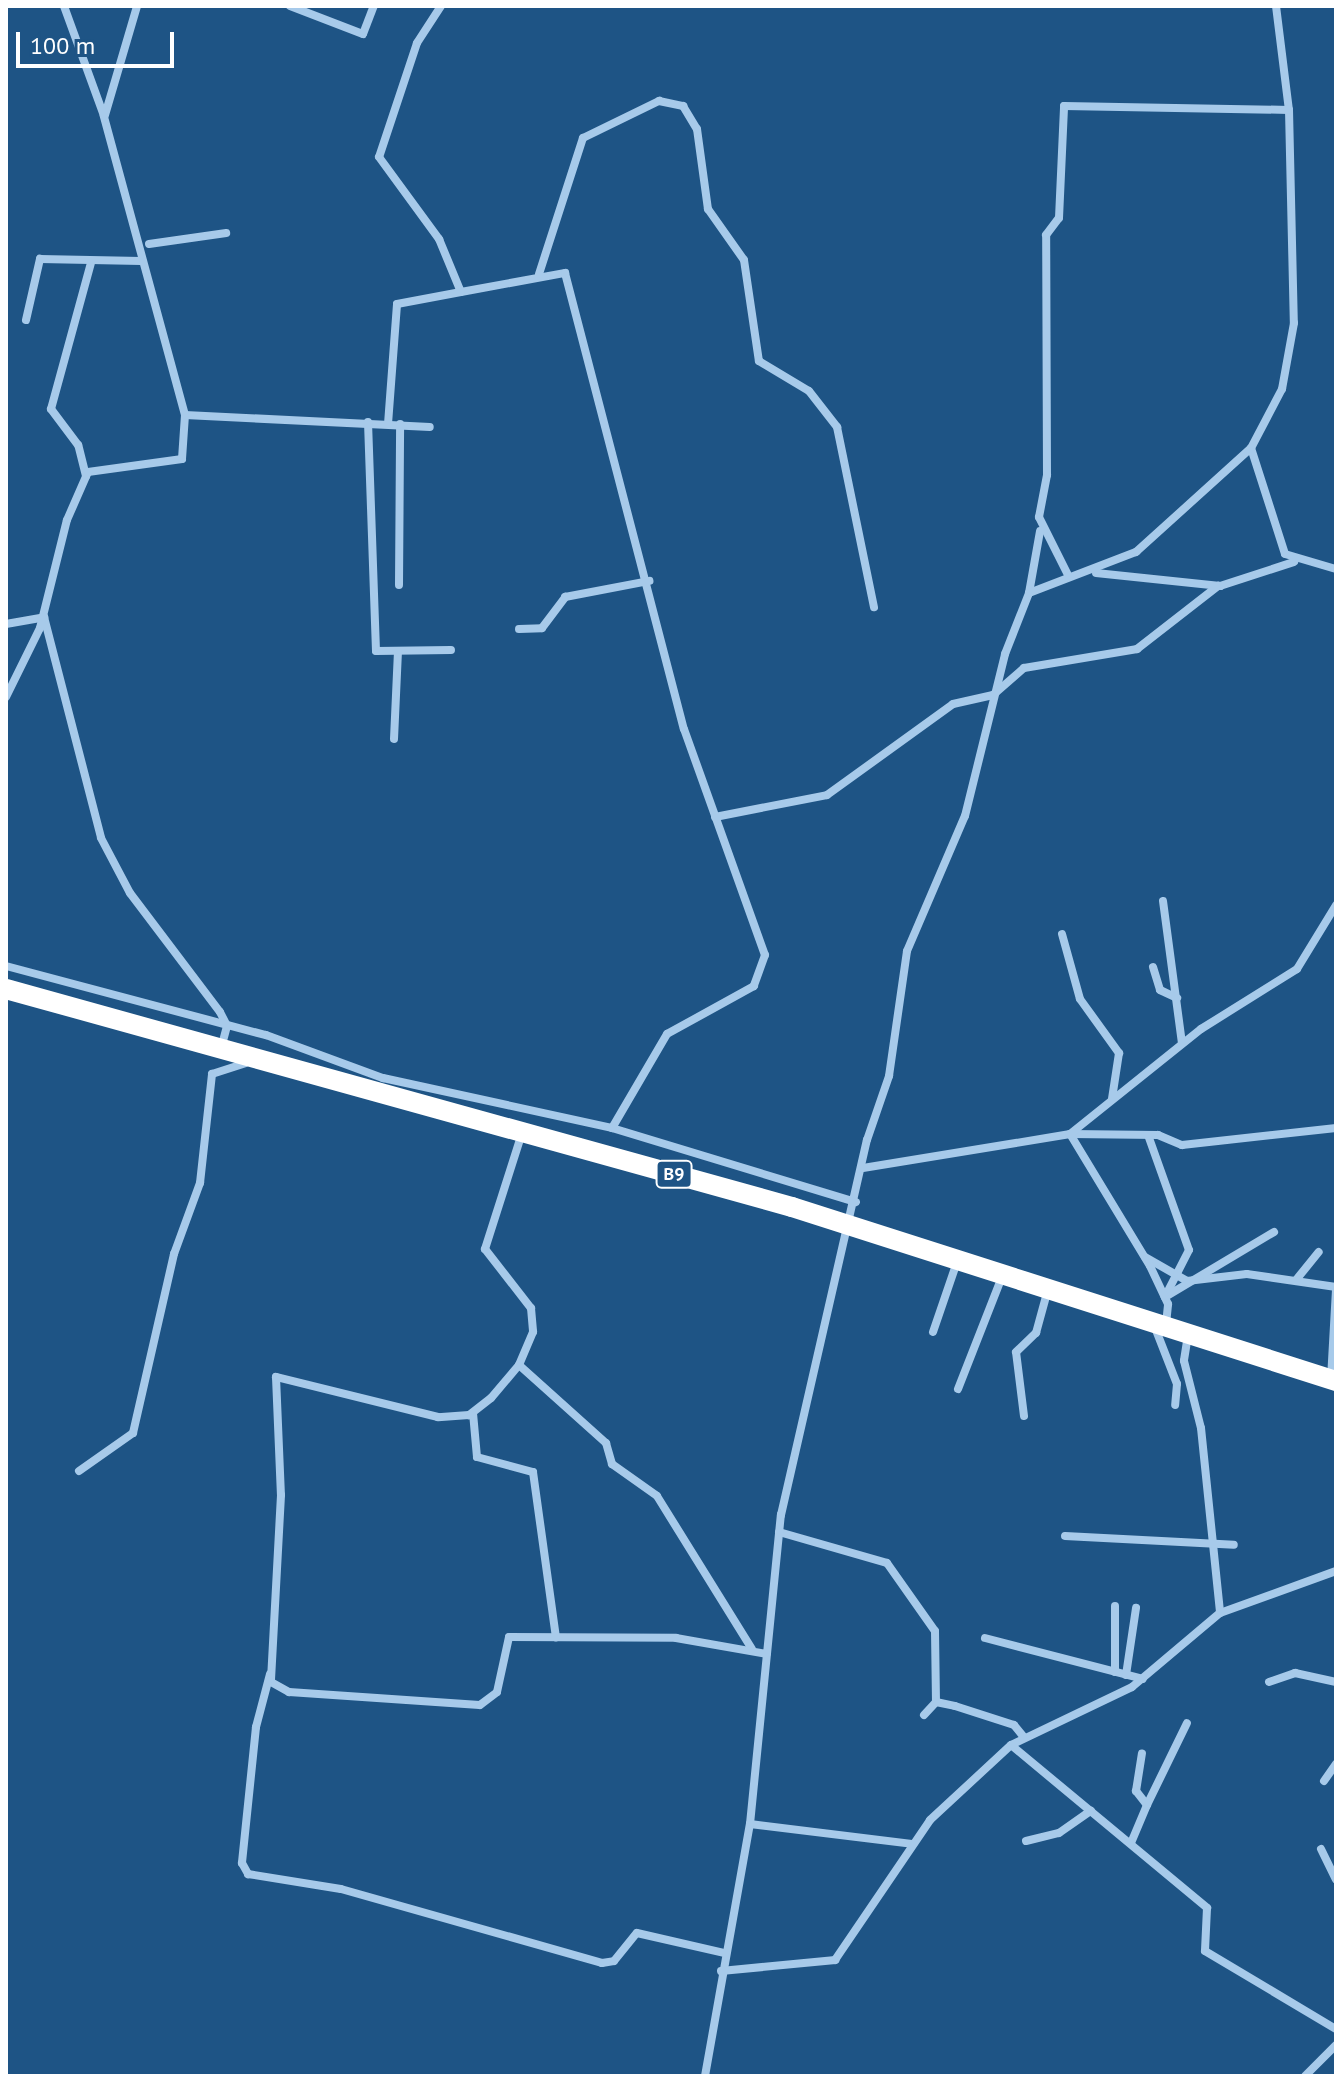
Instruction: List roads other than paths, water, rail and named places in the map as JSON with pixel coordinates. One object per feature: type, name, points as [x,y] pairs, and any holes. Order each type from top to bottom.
[{"type":"highway","name":"B9","points":[[6,989],[851,1227],[1334,1380]]},
{"type":"street","points":[[64,6],[104,116],[136,246],[185,415],[182,459],[152,467],[116,464],[86,476]]},
{"type":"street","points":[[104,116],[137,6]]},
{"type":"street","points":[[290,6],[363,34],[374,6]]},
{"type":"street","points":[[441,6],[417,43],[377,150],[439,239],[461,292]]},
{"type":"street","points":[[1029,593],[1136,552],[1251,448],[1282,389],[1293,332],[1289,110],[1276,6]]},
{"type":"street","points":[[539,274],[583,138],[659,101],[683,106],[697,129],[708,209],[744,260],[759,361],[809,391],[837,427],[874,607]]},
{"type":"street","points":[[705,2076],[724,1953],[750,1824],[779,1532],[863,1168],[895,1048],[907,951],[965,816],[993,695],[1029,593],[1047,475],[1046,235],[1059,218],[1064,106],[1289,110]]},
{"type":"street","points":[[136,246],[226,233]]},
{"type":"street","points":[[140,259],[149,244]]},
{"type":"street","points":[[26,320],[40,259],[91,263],[140,259]]},
{"type":"street","points":[[6,697],[44,617],[86,476],[78,445],[51,409],[91,263]]},
{"type":"street","points":[[388,424],[397,304],[539,274],[561,272],[569,281],[649,581],[684,729],[755,918],[765,968],[754,986],[672,1029],[612,1128]]},
{"type":"street","points":[[185,415],[430,427]]},
{"type":"street","points":[[368,422],[376,651],[451,650]]},
{"type":"street","points":[[399,585],[400,424]]},
{"type":"street","points":[[1251,448],[1276,536],[1294,562]]},
{"type":"street","points":[[1040,529],[1069,577]]},
{"type":"street","points":[[715,817],[827,795],[932,716],[993,695],[1024,668],[1137,649],[1218,586],[1294,562],[1336,569]]},
{"type":"street","points":[[1087,572],[1218,586]]},
{"type":"street","points":[[519,629],[542,628],[565,597],[649,581]]},
{"type":"street","points":[[6,624],[44,617]]},
{"type":"street","points":[[44,617],[81,782],[107,853],[227,1026]]},
{"type":"street","points":[[394,739],[398,652]]},
{"type":"street","points":[[1163,901],[1182,1043]]},
{"type":"street","points":[[1070,1134],[1182,1043],[1297,969],[1336,905]]},
{"type":"street","points":[[1062,934],[1080,999],[1119,1053],[1112,1100]]},
{"type":"street","points":[[6,966],[227,1026],[383,1078],[612,1128],[856,1202]]},
{"type":"street","points":[[1153,967],[1160,990],[1177,998]]},
{"type":"street","points":[[220,1048],[227,1026]]},
{"type":"street","points":[[79,1471],[133,1433],[174,1254],[200,1183],[212,1074],[226,1064],[266,1062]]},
{"type":"street","points":[[863,1168],[1070,1134],[1148,1135],[1196,1145],[1336,1128]]},
{"type":"street","points":[[522,1132],[485,1249],[531,1308],[533,1332],[519,1365],[473,1413],[416,1413],[276,1377],[281,1495],[270,1672],[256,1727],[242,1863],[248,1874],[352,1892],[602,1963],[614,1961],[637,1933],[724,1953]]},
{"type":"street","points":[[1070,1134],[1145,1256],[1165,1297]]},
{"type":"street","points":[[1148,1135],[1189,1250],[1173,1275],[1159,1326],[1177,1384],[1175,1405]]},
{"type":"street","points":[[1165,1297],[1195,1282],[1274,1232]]},
{"type":"street","points":[[1296,1280],[1319,1252]]},
{"type":"street","points":[[1145,1256],[1173,1275],[1195,1282],[1247,1274],[1336,1288],[1334,1380]]},
{"type":"street","points":[[933,1332],[957,1262]]},
{"type":"street","points":[[958,1389],[1003,1274]]},
{"type":"street","points":[[1024,1416],[1016,1352],[1036,1333],[1048,1288]]},
{"type":"street","points":[[1188,1335],[1186,1371],[1216,1545],[1220,1613]]},
{"type":"street","points":[[519,1365],[606,1443],[612,1464],[657,1496],[752,1649]]},
{"type":"street","points":[[473,1413],[477,1457],[533,1472],[556,1637]]},
{"type":"street","points":[[779,1532],[887,1563],[935,1631],[936,1702],[924,1715]]},
{"type":"street","points":[[1065,1536],[1234,1545]]},
{"type":"street","points":[[721,1971],[835,1960],[912,1844],[1011,1745],[1023,1736],[1143,1679],[1220,1613],[1336,1571]]},
{"type":"street","points":[[1115,1606],[1115,1672]]},
{"type":"street","points":[[1126,1675],[1136,1608]]},
{"type":"street","points":[[270,1672],[275,1687],[289,1692],[480,1705],[497,1692],[505,1639],[676,1638],[767,1654]]},
{"type":"street","points":[[985,1638],[1143,1679]]},
{"type":"street","points":[[1269,1682],[1295,1673],[1336,1682]]},
{"type":"street","points":[[936,1702],[991,1716],[1023,1736]]},
{"type":"street","points":[[1131,1843],[1187,1723]]},
{"type":"street","points":[[1011,1745],[1207,1908],[1205,1951],[1336,2029]]},
{"type":"street","points":[[1142,1753],[1136,1791],[1147,1805]]},
{"type":"street","points":[[1324,1781],[1336,1764]]},
{"type":"street","points":[[1026,1841],[1059,1833],[1091,1811]]},
{"type":"street","points":[[750,1824],[912,1844]]},
{"type":"street","points":[[1321,1849],[1336,1880]]},
{"type":"street","points":[[1305,2076],[1336,2045]]}]
